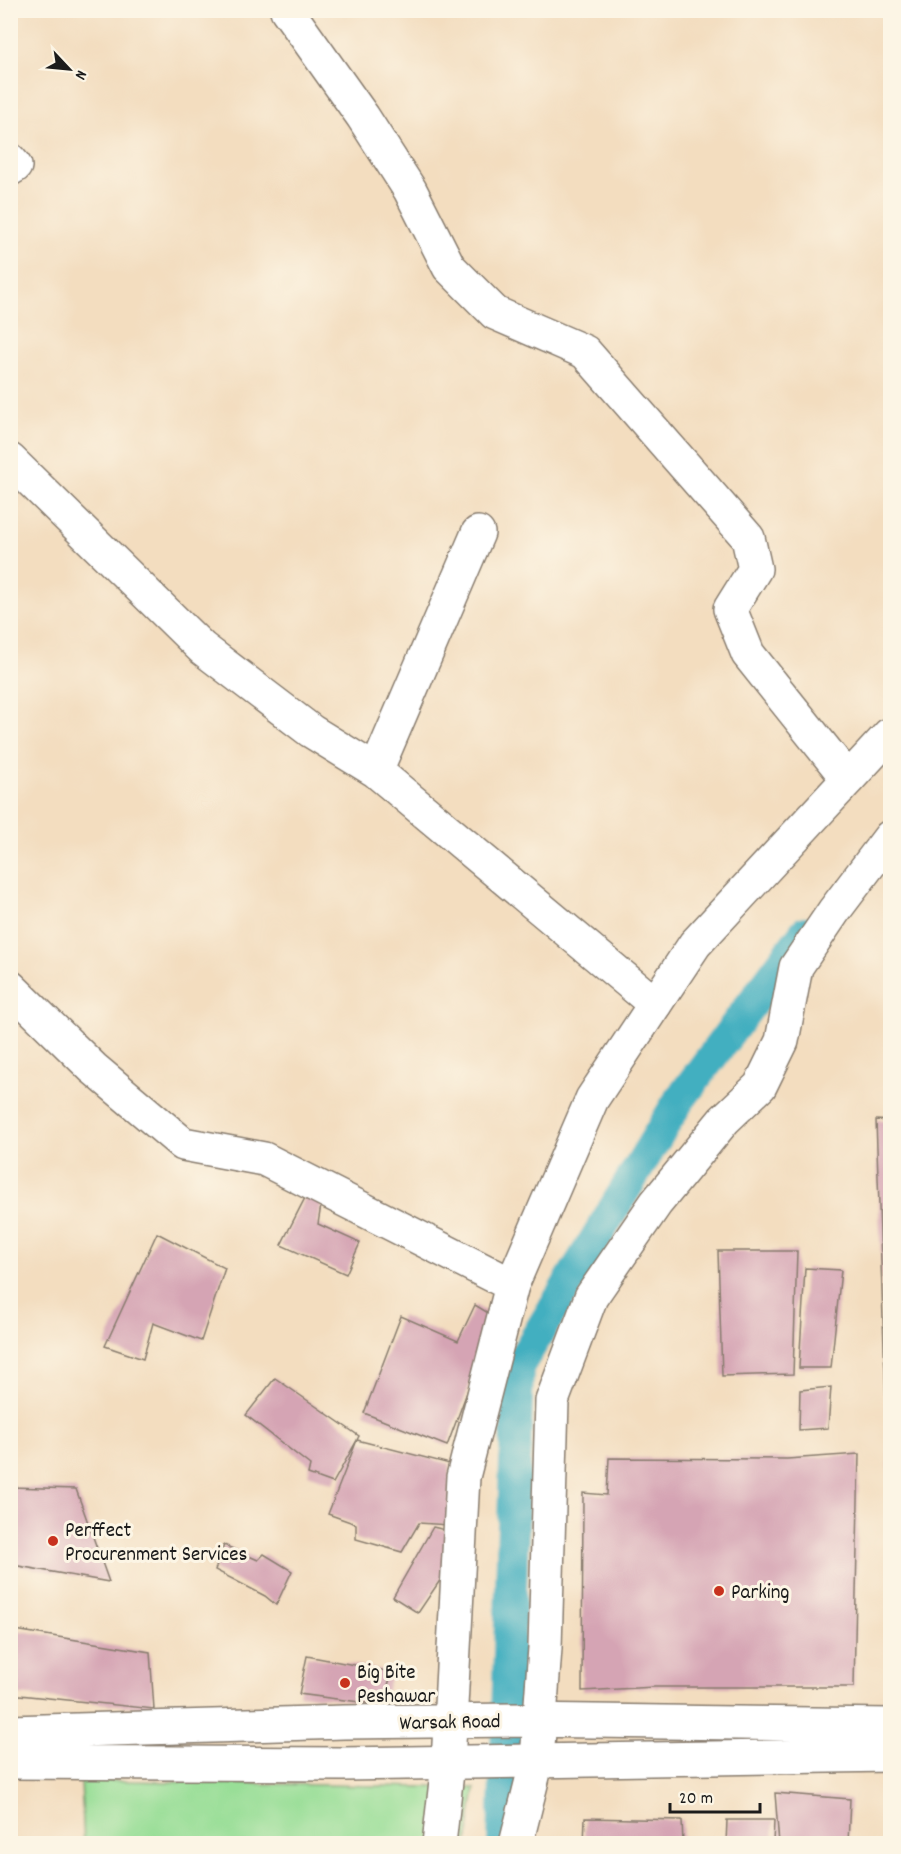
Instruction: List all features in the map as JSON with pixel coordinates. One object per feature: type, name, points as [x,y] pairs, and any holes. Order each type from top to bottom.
[{"type":"street","points":[[287,10],[363,117],[398,172],[449,267],[495,314],[585,352],[748,538],[755,569],[730,609],[748,654],[848,779]]},
{"type":"street","points":[[10,160],[15,166],[10,170]]},
{"type":"street","points":[[10,460],[202,648],[311,731],[376,771],[655,1004]]},
{"type":"street","points":[[376,771],[478,533]]},
{"type":"street","points":[[439,1844],[453,1763],[463,1477],[512,1285],[592,1100],[695,944],[891,734]]},
{"type":"street","points":[[516,1844],[530,1760],[531,1720],[545,1648],[552,1401],[591,1296],[656,1203],[724,1120],[760,1086],[782,1041],[796,967],[834,911],[891,837]]},
{"type":"street","points":[[10,987],[93,1068],[183,1144],[264,1159],[512,1285]]},
{"type":"street","name":"Warsak Road","points":[[10,1732],[344,1722],[531,1720],[891,1725]]},
{"type":"street","points":[[343,1764],[344,1722]]},
{"type":"street","name":"Warsak Road","points":[[10,1762],[343,1764],[891,1755]]},
{"type":"green space","points":[[81,1780],[475,1788],[467,1843],[84,1844]]},
{"type":"building","points":[[876,1120],[890,1121],[890,1488],[889,1488]]},
{"type":"building","points":[[307,1194],[322,1199],[318,1224],[360,1243],[346,1274],[281,1245]]},
{"type":"building","points":[[157,1233],[225,1268],[201,1341],[153,1323],[143,1359],[105,1346]]},
{"type":"building","points":[[718,1251],[797,1251],[793,1374],[722,1376]]},
{"type":"building","points":[[805,1268],[841,1270],[831,1368],[799,1368]]},
{"type":"building","points":[[475,1305],[495,1317],[447,1446],[364,1413],[401,1316],[458,1341]]},
{"type":"building","points":[[275,1378],[359,1436],[333,1483],[308,1474],[310,1465],[246,1415]]},
{"type":"building","points":[[831,1387],[828,1428],[799,1430],[800,1390]]},
{"type":"building","points":[[357,1440],[450,1464],[449,1525],[419,1523],[402,1552],[356,1539],[356,1524],[328,1514]]},
{"type":"building","name":"Parking","points":[[859,1454],[854,1687],[655,1687],[582,1691],[583,1493],[607,1495],[609,1458],[787,1459]]},
{"type":"building","name":"Perffect Procurenment Services","points":[[10,1487],[76,1489],[109,1582],[13,1565]]},
{"type":"building","points":[[433,1527],[470,1536],[418,1613],[393,1597]]},
{"type":"building","points":[[224,1545],[258,1560],[264,1554],[292,1571],[276,1605],[265,1596],[215,1570]]},
{"type":"building","points":[[15,1630],[150,1652],[154,1709],[10,1694],[10,1649]]},
{"type":"building","name":"Big Bite Peshawar","points":[[307,1656],[392,1672],[382,1705],[299,1694]]},
{"type":"building","points":[[775,1793],[850,1799],[848,1844],[779,1844]]},
{"type":"building","points":[[585,1818],[682,1820],[683,1844],[584,1844]]},
{"type":"building","points":[[727,1820],[774,1820],[773,1844],[726,1844]]},
{"type":"waterway","points":[[503,1844],[518,1367],[678,1102],[805,932]]},
{"type":"place","name":"Perffect Procurenment Services","points":[[53,1541]]},
{"type":"place","name":"Parking","points":[[719,1591]]},
{"type":"place","name":"Big Bite Peshawar","points":[[345,1683]]}]
